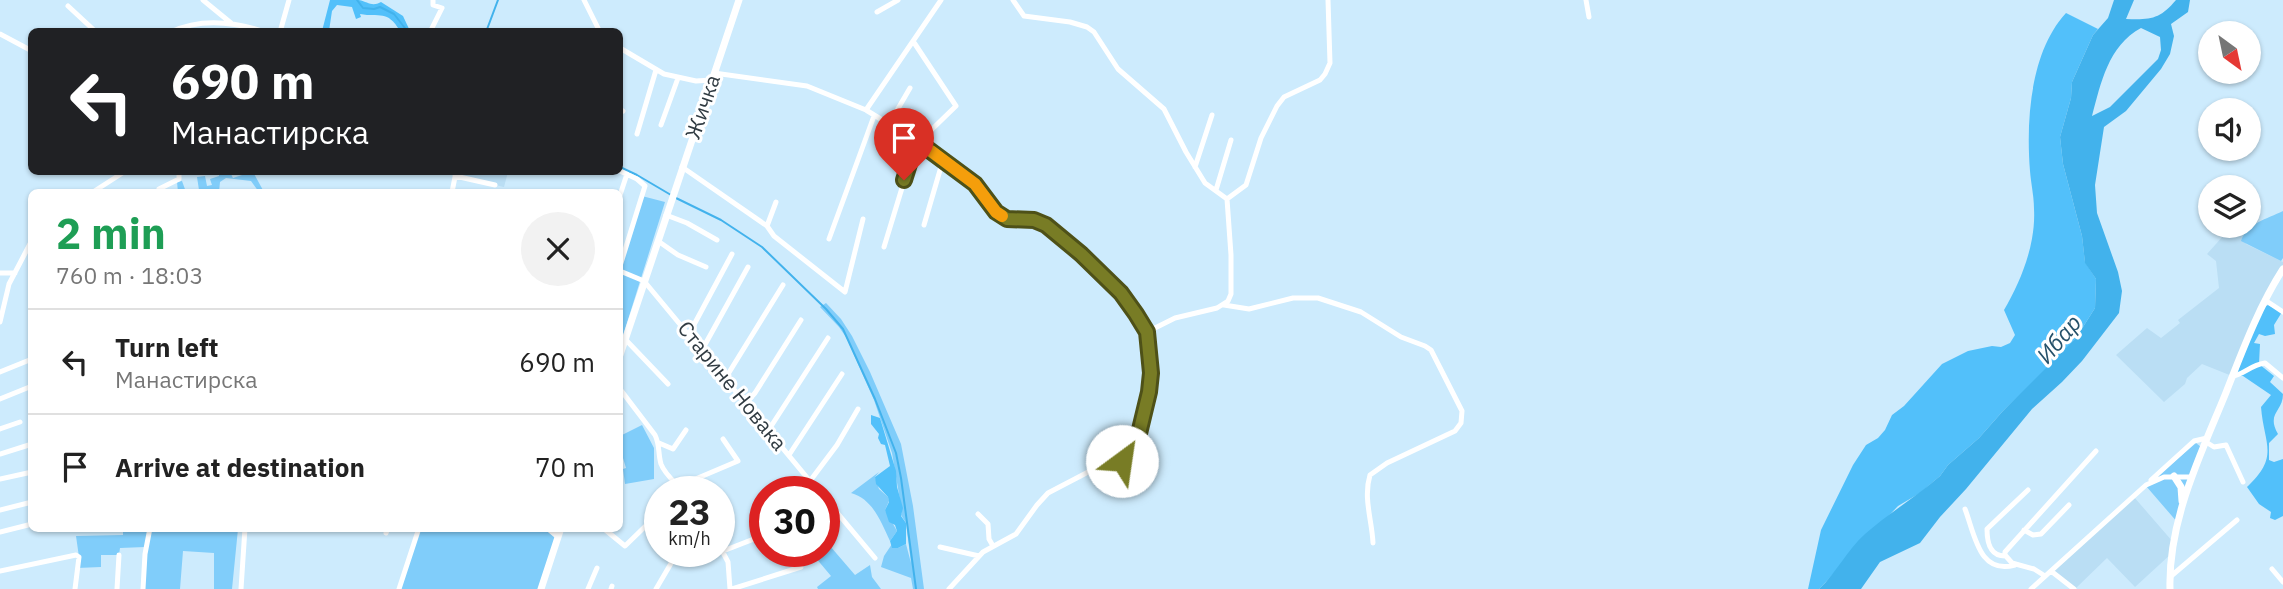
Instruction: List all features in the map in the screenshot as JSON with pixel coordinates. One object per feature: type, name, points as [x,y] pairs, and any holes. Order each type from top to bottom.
[{"type":"main road","name":"Жичка","points":[[623,345],[739,0]]},
{"type":"main road","points":[[2170,589],[2171,551],[2180,513],[2205,439],[2264,300],[2283,269]]},
{"type":"main road","points":[[2174,476],[2182,490],[2180,513]]},
{"type":"main road","points":[[541,589],[560,533]]},
{"type":"street","points":[[202,0],[231,23],[247,28]]},
{"type":"street","points":[[281,28],[289,0]]},
{"type":"street","points":[[431,28],[442,8],[433,5],[433,0]]},
{"type":"street","points":[[584,0],[598,28]]},
{"type":"street","points":[[877,12],[898,0]]},
{"type":"street","points":[[866,110],[942,0]]},
{"type":"street","points":[[1013,0],[1024,16],[1070,22],[1094,32],[1118,69],[1164,109],[1208,186],[1227,199],[1231,294],[1224,305]]},
{"type":"street","points":[[1227,199],[1246,184],[1261,138],[1284,97],[1320,80],[1325,74],[1330,63],[1328,0]]},
{"type":"street","points":[[1586,0],[1589,17]]},
{"type":"street","points":[[68,6],[92,28]]},
{"type":"street","points":[[185,28],[231,23]]},
{"type":"street","points":[[0,34],[28,49]]},
{"type":"street","points":[[884,247],[918,143],[956,106],[913,41]]},
{"type":"street","points":[[623,50],[656,70],[678,78],[713,77],[807,86],[866,110],[975,184],[996,212],[1007,219],[1034,220],[1046,225],[1121,293],[1147,332],[1151,373],[1136,446],[1124,460],[1092,470],[1048,493],[1016,534],[979,556],[949,589]]},
{"type":"street","points":[[638,134],[656,70]]},
{"type":"street","points":[[661,125],[678,78]]},
{"type":"street","points":[[889,124],[910,88]]},
{"type":"street","points":[[1195,167],[1212,115]]},
{"type":"street","points":[[829,239],[874,116]]},
{"type":"street","points":[[1216,190],[1231,140]]},
{"type":"street","points":[[924,225],[943,160]]},
{"type":"street","points":[[682,167],[767,226],[774,236],[845,292],[863,219]]},
{"type":"street","points":[[623,172],[641,181],[645,186],[623,259]]},
{"type":"street","points":[[622,189],[627,174]]},
{"type":"street","points":[[98,189],[119,175]]},
{"type":"street","points":[[159,189],[179,178],[179,175]]},
{"type":"street","points":[[459,175],[495,185]]},
{"type":"street","points":[[767,226],[776,202]]},
{"type":"street","points":[[666,215],[717,240]]},
{"type":"street","points":[[658,241],[678,255],[706,267]]},
{"type":"street","points":[[0,322],[9,284],[28,248]]},
{"type":"street","points":[[689,334],[732,254]]},
{"type":"street","points":[[702,350],[748,267]]},
{"type":"street","points":[[623,270],[644,281]]},
{"type":"street","points":[[0,273],[15,272]]},
{"type":"street","name":"Старине Новака","points":[[644,281],[806,476]]},
{"type":"street","points":[[725,379],[783,285]]},
{"type":"street","points":[[1147,332],[1175,318],[1224,305],[1258,309],[1293,298],[1318,298],[1360,313],[1401,337],[1431,350],[1462,411],[1461,423],[1455,431],[1387,463],[1370,475],[1366,495],[1373,543]]},
{"type":"street","points":[[2264,300],[2283,312]]},
{"type":"street","points":[[746,404],[801,320]]},
{"type":"street","points":[[768,431],[828,338]]},
{"type":"street","points":[[625,339],[668,384]]},
{"type":"street","points":[[0,372],[28,361]]},
{"type":"street","points":[[2232,376],[2255,364],[2264,363],[2283,378]]},
{"type":"street","points":[[789,455],[842,374]]},
{"type":"street","points":[[0,399],[28,388]]},
{"type":"street","points":[[623,393],[656,435],[661,464],[670,476]]},
{"type":"street","points":[[814,476],[837,445],[858,409]]},
{"type":"street","points":[[0,429],[20,422]]},
{"type":"street","points":[[659,443],[673,449],[686,430]]},
{"type":"street","points":[[709,476],[738,461],[723,439]]},
{"type":"street","points":[[2031,589],[2185,448],[2205,439],[2214,447],[2226,445],[2244,482]]},
{"type":"street","points":[[0,454],[28,445]]},
{"type":"street","points":[[2005,556],[2005,551],[2096,451]]},
{"type":"street","points":[[0,479],[28,473]]},
{"type":"street","points":[[2146,485],[2160,478],[2192,477]]},
{"type":"street","points":[[2015,565],[2005,556],[1993,554],[1987,529],[2028,490]]},
{"type":"street","points":[[0,510],[28,503]]},
{"type":"street","points":[[2024,530],[2033,536],[2041,534],[2069,505]]},
{"type":"street","points":[[1965,509],[1981,553],[1989,564],[2035,569],[2045,576]]},
{"type":"street","points":[[978,514],[988,524],[989,539],[993,546]]},
{"type":"street","points":[[840,516],[875,558]]},
{"type":"street","points":[[2170,577],[2237,520]]},
{"type":"street","points":[[0,532],[28,525]]},
{"type":"street","points":[[608,532],[625,546],[644,528]]},
{"type":"street","points":[[143,589],[149,532]]},
{"type":"street","points":[[241,589],[245,532]]},
{"type":"street","points":[[399,589],[418,532]]},
{"type":"street","points":[[940,547],[979,556]]},
{"type":"street","points":[[0,571],[72,554],[79,556],[75,589]]},
{"type":"street","points":[[117,589],[119,555]]},
{"type":"street","points":[[656,589],[669,567]]},
{"type":"street","points":[[729,567],[731,589],[801,567]]},
{"type":"street","points":[[588,589],[597,568]]},
{"type":"street","points":[[2272,569],[2283,582]]},
{"type":"street","points":[[2051,571],[2074,589]]},
{"type":"shaded area","points":[[330,0],[359,0],[372,4],[381,2],[403,16],[409,28],[398,28],[383,16],[360,14],[361,17],[356,19],[352,7],[337,5],[332,11],[329,28],[323,28]]},
{"type":"shaded area","points":[[2114,0],[2134,0],[2126,19],[2135,19],[2160,15],[2176,0],[2190,0],[2188,12],[2171,24],[2174,36],[2170,54],[2161,69],[2126,111],[2104,127],[2095,185],[2097,213],[2118,272],[2122,291],[2119,313],[2082,361],[2032,409],[1920,543],[1880,562],[1861,589],[1819,589],[1865,534],[1940,476],[1948,465],[1979,438],[2076,338],[2095,308],[2096,279],[2085,263],[2082,236],[2063,164],[2060,137],[2071,98],[2072,82],[2093,35],[2108,18]],"holes":[[[2141,28],[2160,37],[2161,50],[2158,59],[2110,107],[2092,116],[2108,66],[2121,45]]]},
{"type":"shaded area","points":[[2066,13],[2098,29],[2072,82],[2071,98],[2060,137],[2063,164],[2082,236],[2085,262],[2096,279],[2095,308],[2076,338],[1979,438],[1920,493],[1898,506],[1819,589],[1808,589],[1821,530],[1853,465],[1866,445],[1878,438],[1892,415],[1904,406],[1942,364],[1968,351],[2001,347],[2010,343],[2015,335],[2004,310],[2021,275],[2033,235],[2034,204],[2029,131],[2033,88],[2045,47]]},
{"type":"shaded area","points":[[219,175],[232,175],[233,178],[255,175],[262,189],[257,189],[251,181],[226,178],[220,182],[219,189],[199,189],[197,177],[205,176],[207,186],[212,185],[210,179]]},
{"type":"shaded area","points":[[455,175],[507,175],[504,187]]},
{"type":"shaded area","points":[[182,181],[185,189],[178,189],[177,182]]},
{"type":"shaded area","points":[[642,196],[665,202],[623,335],[623,256]]},
{"type":"shaded area","points":[[2283,211],[2281,261],[2241,241],[2242,238],[2261,238],[2261,221]]},
{"type":"shaded area","points":[[2221,238],[2244,238],[2246,244],[2283,262],[2283,269],[2232,376],[2202,364],[2187,378],[2185,384],[2164,402],[2116,355],[2147,328],[2161,338],[2180,323],[2178,320],[2219,288],[2216,261],[2207,254]]},
{"type":"shaded area","points":[[826,303],[852,336],[901,444],[913,506],[924,589],[913,589],[911,578],[881,567],[892,544],[898,548],[906,544],[911,563],[892,453],[874,400],[846,337],[820,307]]},
{"type":"shaded area","points":[[2268,305],[2282,312],[2274,325],[2275,334],[2259,334],[2254,343],[2260,344],[2259,364],[2274,376],[2270,382],[2283,394],[2274,417],[2278,434],[2269,443],[2269,460],[2274,462],[2283,459],[2283,516],[2275,520],[2270,518],[2271,512],[2259,504],[2247,487],[2264,467],[2267,458],[2261,407],[2271,395],[2243,376],[2236,376],[2260,309]]},
{"type":"shaded area","points":[[871,415],[880,418],[896,471],[903,508],[901,516],[906,523],[906,544],[898,548],[892,548],[890,541],[897,531],[895,525],[889,522],[885,510],[888,497],[876,484],[875,477],[890,466],[885,445],[881,444],[879,434],[871,424]]},
{"type":"shaded area","points":[[642,425],[654,448],[654,476],[644,476],[644,481],[625,484],[623,469],[626,468],[623,434]]},
{"type":"shaded area","points":[[2196,443],[2201,447],[2178,523],[2146,486]]},
{"type":"shaded area","points":[[879,472],[875,477],[879,489],[889,501],[885,510],[897,531],[890,541],[871,506],[851,493]]},
{"type":"shaded area","points":[[2134,497],[2173,542],[2171,554],[2135,587],[2107,558],[2075,589],[2051,571]]},
{"type":"shaded area","points":[[123,532],[238,532],[232,589],[214,589],[214,553],[183,551],[180,589],[143,589],[145,547],[120,548],[119,555],[101,555],[101,567],[77,568],[79,557],[76,536],[123,535]]},
{"type":"shaded area","points":[[418,532],[552,532],[558,537],[541,589],[399,589]]},
{"type":"shaded area","points":[[840,558],[855,575],[870,565],[872,577],[881,589],[818,589],[817,587],[831,576],[823,567],[840,567]]},
{"type":"waterway","points":[[357,0],[363,8],[380,7],[394,14],[405,28]]},
{"type":"waterway","points":[[488,28],[498,0]]},
{"type":"waterway","points":[[623,168],[671,195]]},
{"type":"waterway","points":[[676,198],[721,220],[762,247],[843,329],[896,453],[916,589]]},
{"type":"slow traffic","points":[[931,151],[975,184],[988,203],[1002,216]]},
{"type":"route","points":[[904,180],[916,142],[975,184],[996,212],[1007,219],[1034,220],[1046,225],[1121,293],[1147,332],[1151,373],[1136,446],[1122,461]]},
{"type":"water label","name":"Ибар","points":[[2059,339]]}]
